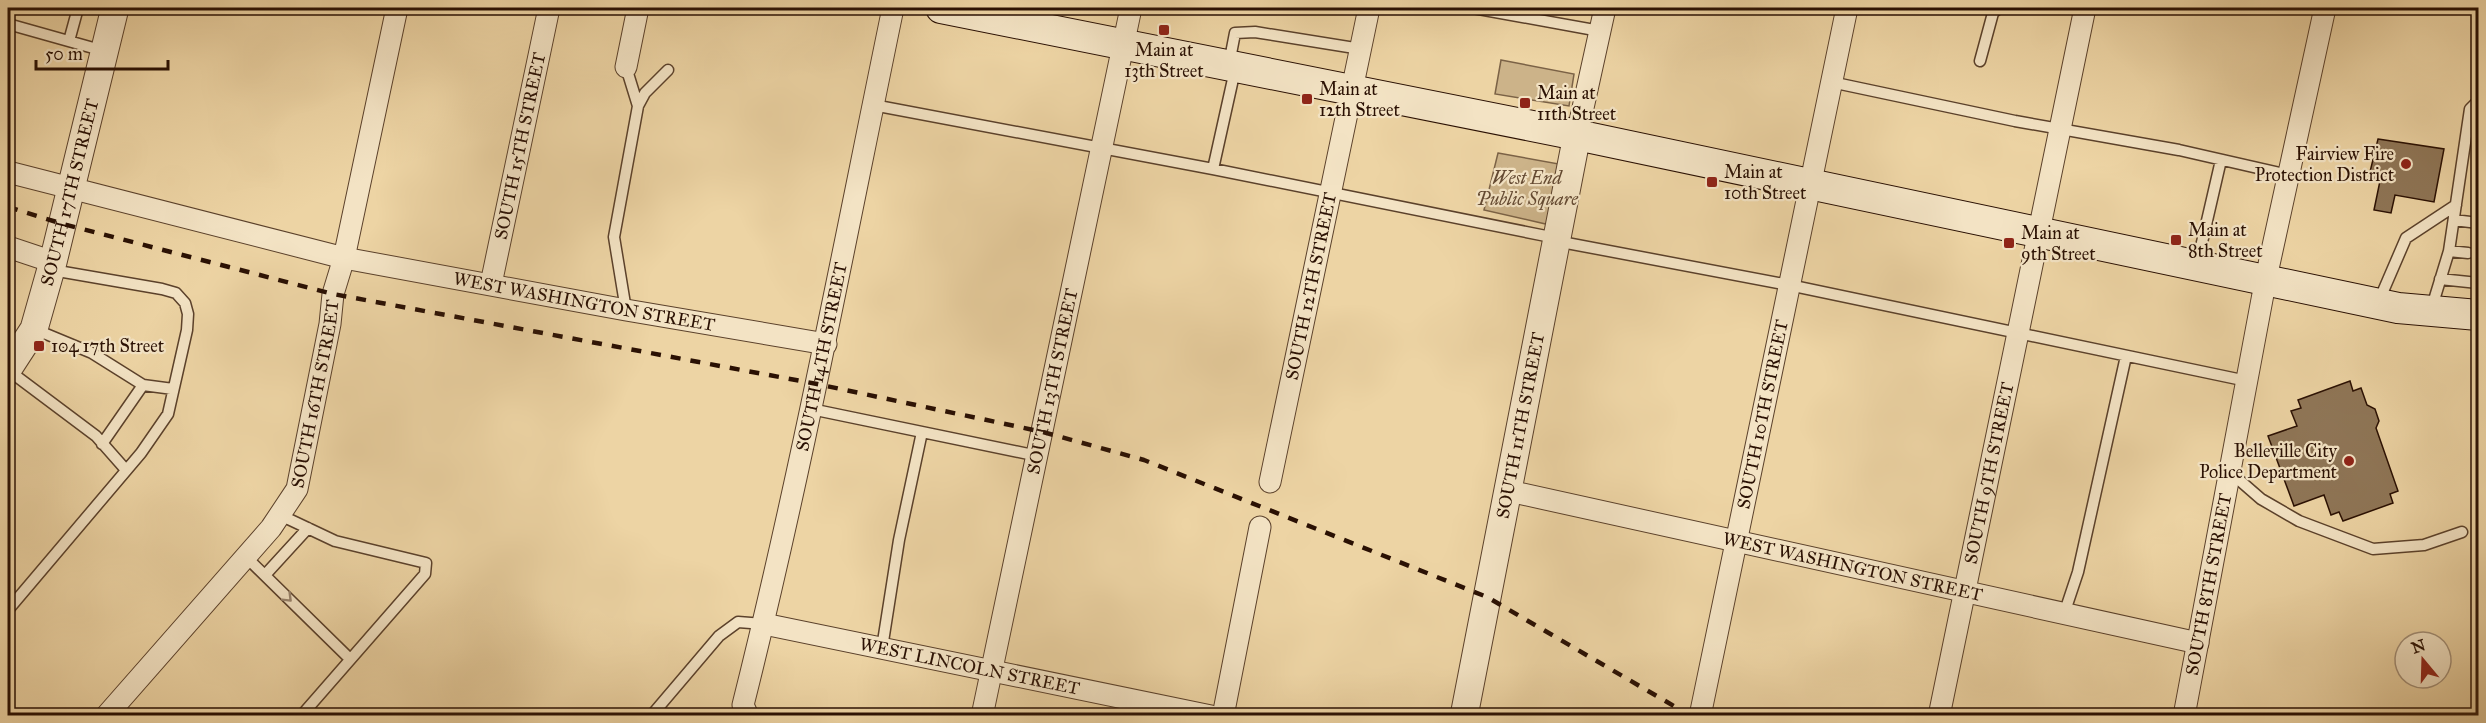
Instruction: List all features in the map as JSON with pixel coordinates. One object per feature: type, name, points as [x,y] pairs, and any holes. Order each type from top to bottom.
[{"type":"main road","points":[[955,9],[1123,46],[1577,135],[2378,303],[2478,315]]},
{"type":"street","name":"SOUTH 17TH STREET","points":[[8,369],[34,329],[52,266],[115,8]]},
{"type":"street","name":"SOUTH 16TH STREET","points":[[106,716],[246,557],[280,515],[297,489],[330,324],[333,294],[344,258],[397,8]]},
{"type":"street","name":"SOUTH 15TH STREET","points":[[490,284],[549,8]]},
{"type":"street","points":[[626,67],[638,8]]},
{"type":"street","name":"SOUTH 14TH STREET","points":[[746,710],[826,344],[893,8]]},
{"type":"street","name":"SOUTH 13TH STREET","points":[[982,716],[1131,8]]},
{"type":"street","name":"SOUTH 12TH STREET","points":[[1270,482],[1369,8]]},
{"type":"street","points":[[1577,135],[1605,8]]},
{"type":"street","name":"SOUTH 10TH STREET","points":[[1700,716],[1847,8]]},
{"type":"street","name":"SOUTH 9TH STREET","points":[[1939,716],[2061,128],[2079,8]]},
{"type":"street","name":"SOUTH 8TH STREET","points":[[2184,716],[2266,278],[2325,8]]},
{"type":"street","name":"SOUTH 11TH STREET","points":[[1464,716],[1577,135]]},
{"type":"street","name":"WEST WASHINGTON STREET","points":[[8,172],[344,258],[826,344]]},
{"type":"street","points":[[8,247],[52,266]]},
{"type":"street","name":"WEST WASHINGTON STREET","points":[[1509,491],[2198,643]]},
{"type":"street","points":[[1223,716],[1260,527]]},
{"type":"street","name":"WEST LINCOLN STREET","points":[[764,624],[1211,716]]},
{"type":"lane","points":[[69,41],[78,8]]},
{"type":"lane","points":[[1473,8],[1600,31]]},
{"type":"lane","points":[[1980,61],[1993,13],[1999,8]]},
{"type":"lane","points":[[8,24],[104,51]]},
{"type":"lane","points":[[1213,169],[1232,68],[1235,33],[1255,32],[1361,49]]},
{"type":"lane","points":[[626,67],[638,106]]},
{"type":"lane","points":[[626,310],[614,237],[638,106],[645,93],[668,70]]},
{"type":"lane","points":[[1831,82],[2288,175]]},
{"type":"lane","points":[[2430,310],[2449,251],[2470,109],[2478,100]]},
{"type":"lane","points":[[873,105],[1213,169],[1546,236],[1556,241],[1789,285],[2247,381]]},
{"type":"lane","points":[[2197,264],[2221,160]]},
{"type":"lane","points":[[2378,303],[2406,238],[2456,205]]},
{"type":"lane","points":[[2454,220],[2478,223]]},
{"type":"lane","points":[[2449,251],[2468,253]]},
{"type":"lane","points":[[8,610],[126,470],[168,414],[187,330],[188,314],[185,303],[176,293],[52,266]]},
{"type":"lane","points":[[2440,279],[2478,283]]},
{"type":"lane","points":[[34,329],[92,353],[142,386],[173,389]]},
{"type":"lane","points":[[2064,614],[2078,572],[2126,356]]},
{"type":"lane","points":[[8,369],[96,436],[126,470]]},
{"type":"lane","points":[[102,444],[142,386]]},
{"type":"lane","points":[[811,409],[1038,456]]},
{"type":"lane","points":[[882,648],[899,540],[922,432]]},
{"type":"lane","points":[[2230,472],[2261,499],[2299,521],[2373,549],[2424,545],[2462,532]]},
{"type":"lane","points":[[280,515],[335,542],[426,563],[425,574],[301,716]]},
{"type":"lane","points":[[265,575],[308,528]]},
{"type":"lane","points":[[246,557],[350,659]]},
{"type":"lane","points":[[651,716],[719,636],[738,622],[764,624]]},
{"type":"green space","points":[[1501,60],[1574,74],[1569,106],[1495,94]]},
{"type":"green space","name":"West End Public Square","points":[[1498,153],[1570,166],[1550,225],[1484,210]]},
{"type":"building","name":"Fairview Fire Protection District","points":[[2378,139],[2444,149],[2434,202],[2395,195],[2391,213],[2374,210],[2380,181],[2368,180]]},
{"type":"building","points":[[2350,381],[2353,391],[2361,388],[2367,405],[2375,409],[2379,421],[2376,428],[2398,491],[2390,494],[2393,503],[2343,521],[2339,512],[2331,515],[2324,495],[2294,506],[2268,436],[2297,426],[2291,411],[2301,408],[2298,400]]},
{"type":"railway","points":[[8,207],[63,224],[333,294],[817,384],[1043,432],[1144,460],[1487,597],[1691,716]]},
{"type":"place","name":"Main at 13th Street","points":[[1164,30]]},
{"type":"place","name":"Main at 12th Street","points":[[1307,99]]},
{"type":"place","name":"Main at 11th Street","points":[[1525,103]]},
{"type":"place","name":"Fairview Fire Protection District","points":[[2406,164]]},
{"type":"place","name":"Main at 10th Street","points":[[1712,182]]},
{"type":"place","name":"Main at 8th Street","points":[[2176,240]]},
{"type":"place","name":"Main at 9th Street","points":[[2009,243]]},
{"type":"place","name":"104 17th Street","points":[[39,346]]},
{"type":"place","name":"Belleville City Police Department","points":[[2349,461]]}]
